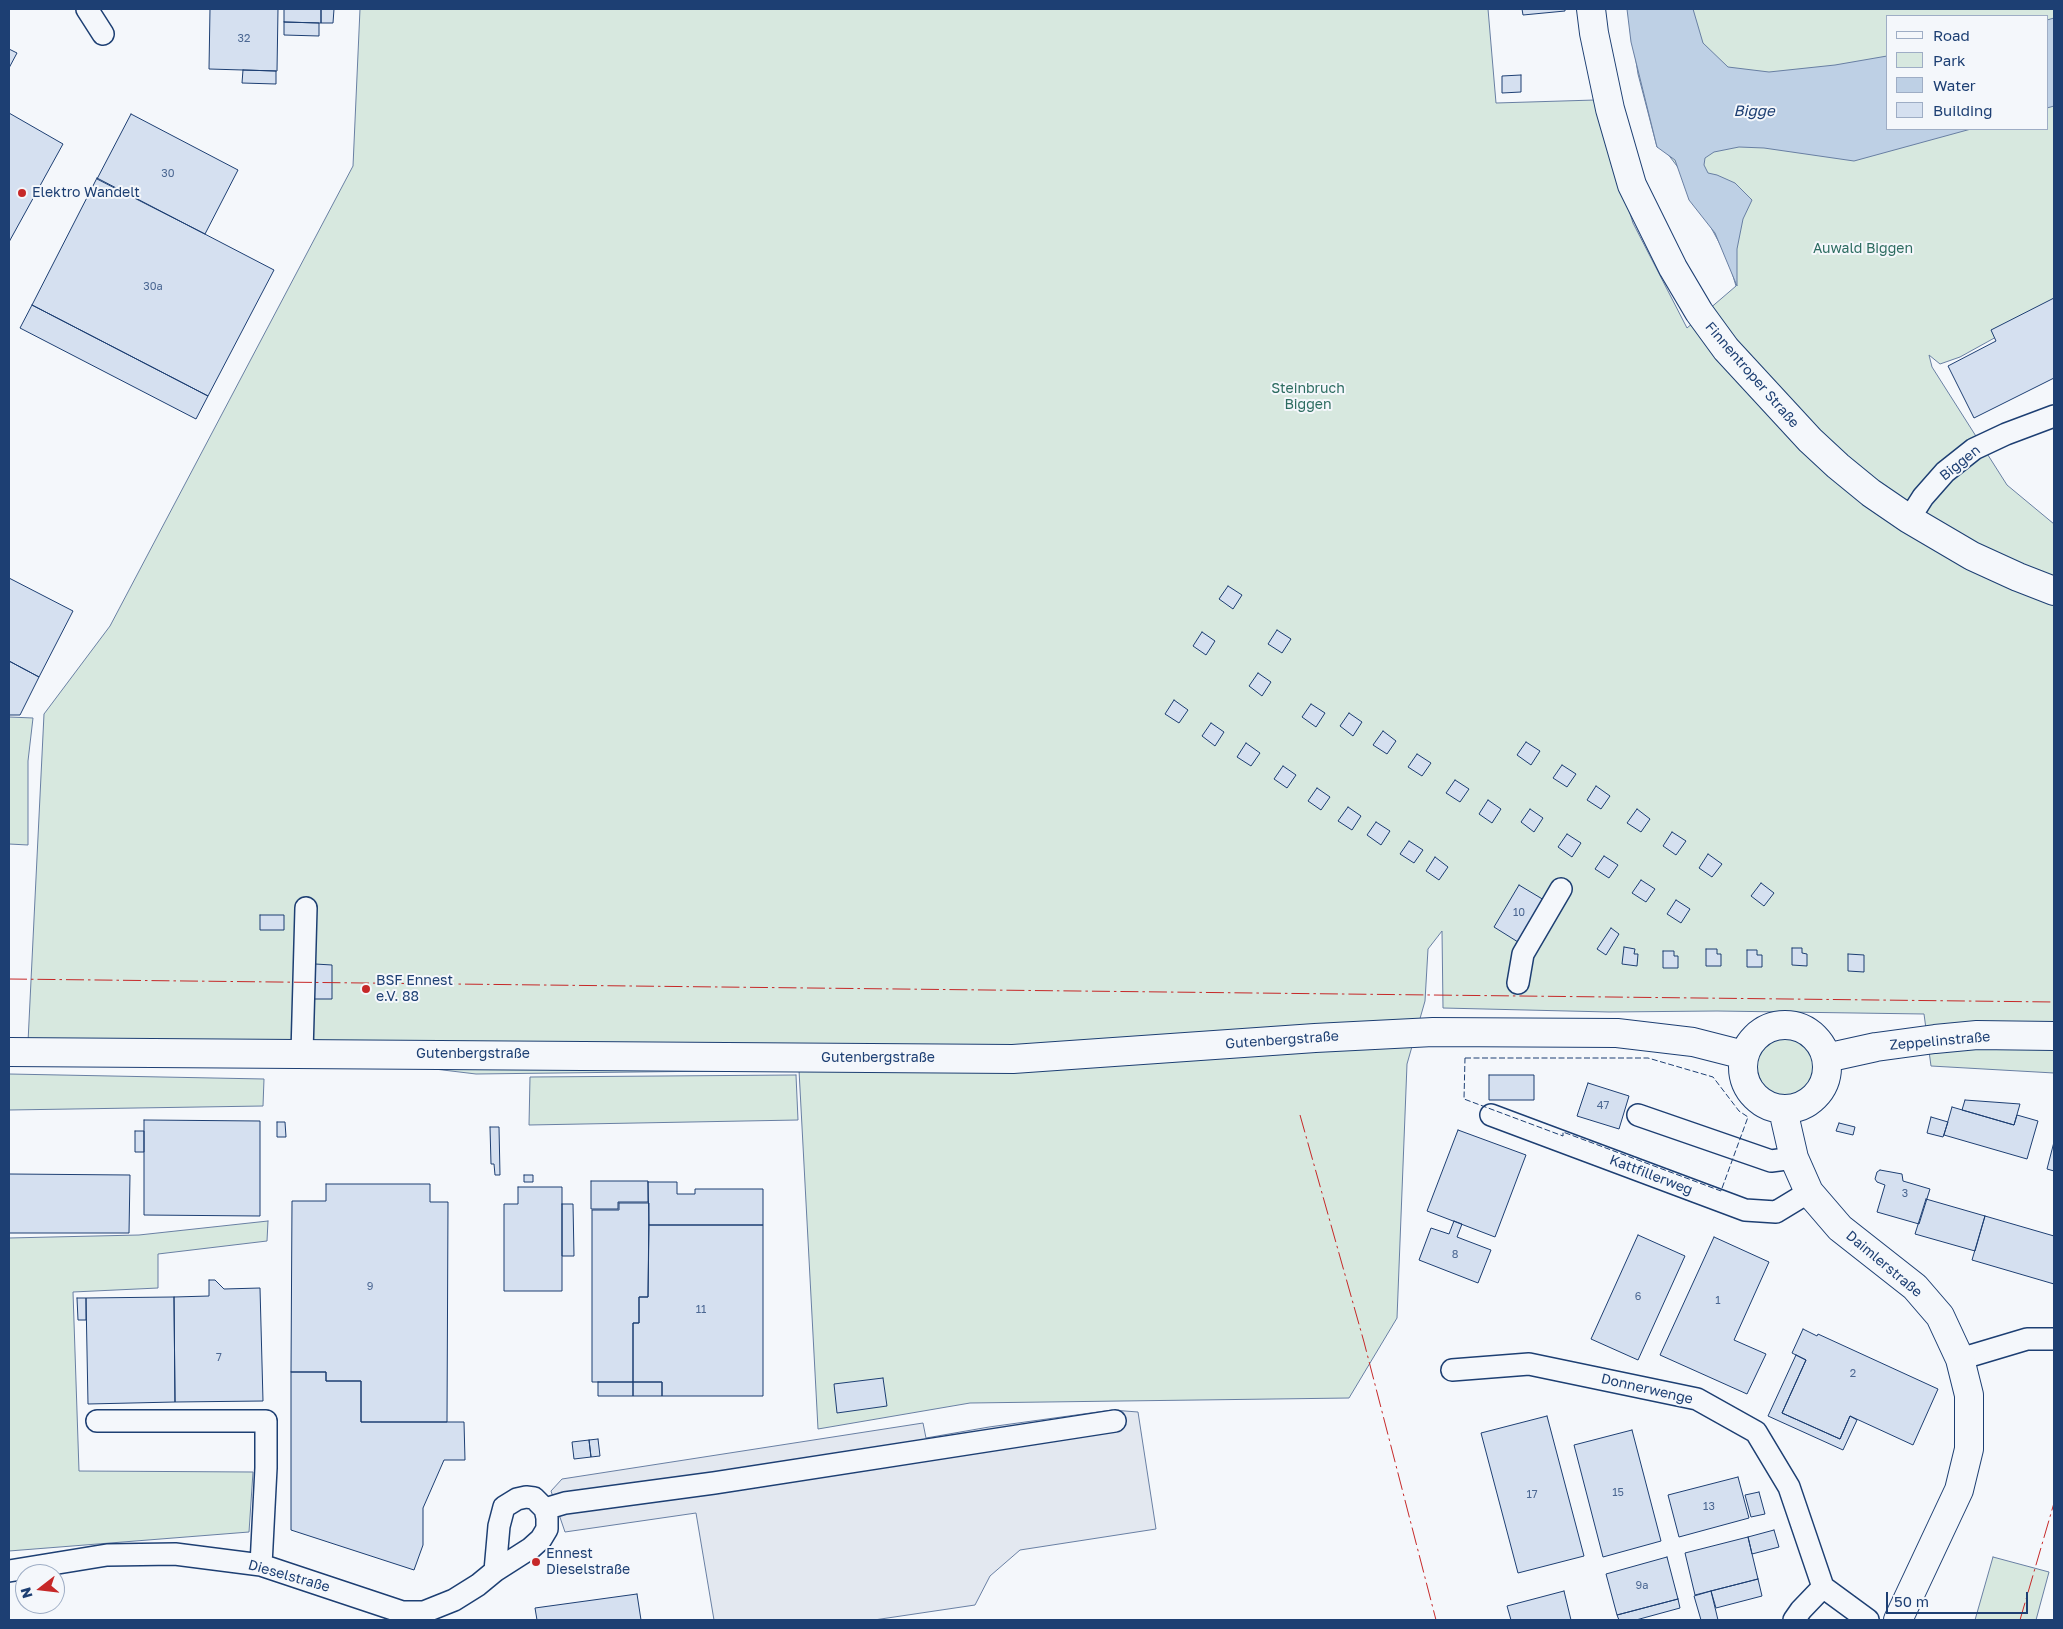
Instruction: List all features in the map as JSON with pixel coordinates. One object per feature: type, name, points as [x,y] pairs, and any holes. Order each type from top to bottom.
[{"type":"main road","name":"Finnentroper Straße","points":[[1592,9],[1594,33],[1604,81],[1625,164],[1651,226],[1685,290],[1726,349],[1800,430],[1854,479],[1909,520],[1980,560],[2018,578],[2054,591]]},
{"type":"main road","points":[[1786,1025],[1800,1028],[1812,1035],[1821,1045],[1826,1058],[1827,1071],[1824,1083],[1817,1095],[1807,1103],[1795,1108],[1782,1110],[1770,1107],[1759,1101],[1750,1091],[1745,1080],[1743,1068],[1744,1055],[1751,1042],[1760,1033],[1773,1027],[1786,1025]]},
{"type":"main road","name":"Gutenbergstraße","points":[[9,1052],[1013,1059],[1315,1038],[1433,1032],[1617,1033],[1693,1042],[1744,1055]]},
{"type":"main road","name":"Zeppelinstraße","points":[[1826,1058],[1876,1047],[1935,1039],[1977,1035],[2054,1036]]},
{"type":"main road","name":"Daimlerstraße","points":[[1782,1110],[1794,1158],[1809,1192],[1840,1228],[1915,1287],[1940,1316],[1960,1360],[1969,1395],[1969,1449],[1959,1490],[1898,1620]]},
{"type":"street","points":[[87,9],[103,34]]},
{"type":"street","name":"Biggen","points":[[1909,520],[1923,497],[1945,472],[1974,449],[2006,434],[2054,416]]},
{"type":"street","points":[[1518,983],[1523,954],[1561,889]]},
{"type":"street","points":[[302,1053],[306,908]]},
{"type":"street","name":"Kattfillerweg","points":[[1491,1115],[1745,1210],[1776,1212],[1809,1192]]},
{"type":"street","points":[[1638,1115],[1771,1161],[1794,1158]]},
{"type":"street","points":[[1960,1360],[2027,1339],[2054,1339]]},
{"type":"street","name":"Donnerwenge","points":[[1452,1370],[1530,1364],[1697,1399],[1756,1432],[1789,1487],[1823,1587]]},
{"type":"street","points":[[97,1421],[266,1421],[266,1468],[261,1565]]},
{"type":"street","points":[[495,1570],[499,1526],[504,1507],[510,1502],[526,1497],[534,1498],[545,1509],[565,1504],[1115,1422]]},
{"type":"street","name":"Dieselstraße","points":[[9,1571],[107,1555],[175,1554],[261,1565],[402,1612],[424,1612],[454,1600],[478,1585],[495,1570],[531,1548],[547,1529],[545,1509]]},
{"type":"street","points":[[1794,1620],[1823,1587],[1868,1620]]},
{"type":"green space","points":[[360,9],[1488,9],[1496,103],[1595,100],[1633,223],[1687,328],[1736,286],[1728,259],[1680,170],[1664,149],[1657,147],[1638,74],[1628,9],[2054,9],[2054,305],[1960,357],[1940,364],[1929,355],[1932,367],[2007,485],[2054,524],[2054,1073],[1931,1066],[1924,1014],[1717,1011],[1609,1012],[1443,1008],[1442,931],[1428,949],[1425,1001],[1407,1064],[1397,1318],[1349,1398],[970,1403],[818,1429],[799,1070],[476,1074],[302,1053],[28,1042],[44,714],[110,626],[353,166]]},
{"type":"green space","points":[[9,717],[33,718],[28,761],[28,845],[9,844]]},
{"type":"green space","points":[[1787,1036],[1804,1041],[1812,1049],[1817,1066],[1812,1083],[1804,1091],[1787,1096],[1770,1091],[1762,1083],[1757,1066],[1762,1049],[1770,1041]]},
{"type":"green space","points":[[9,1074],[264,1079],[263,1106],[9,1110]]},
{"type":"green space","points":[[796,1075],[798,1120],[529,1125],[530,1077]]},
{"type":"green space","points":[[268,1221],[267,1241],[158,1254],[158,1288],[73,1292],[79,1471],[253,1472],[249,1532],[9,1551],[9,1238],[139,1235]]},
{"type":"green space","points":[[1993,1557],[2049,1572],[2036,1620],[1975,1620]]},
{"type":"shaded area","points":[[1112,1410],[1138,1412],[1156,1529],[1020,1550],[990,1576],[975,1605],[874,1620],[714,1620],[696,1513],[565,1532],[551,1491],[562,1479],[923,1423],[926,1438]]},
{"type":"water","name":"Bigge","points":[[1627,9],[1693,9],[1703,43],[1728,67],[1769,72],[1835,65],[1886,56],[1886,130],[1967,130],[1854,161],[1764,148],[1739,147],[1714,152],[1705,158],[1704,165],[1708,173],[1735,183],[1752,200],[1743,219],[1737,249],[1737,286],[1715,233],[1689,200],[1675,160],[1657,147],[1631,42]]},
{"type":"water","points":[[2054,18],[2054,106],[2048,108],[2048,20]]},
{"type":"building","points":[[210,9],[278,9],[277,71],[209,69]]},
{"type":"building","points":[[284,9],[321,9],[321,23],[284,22]]},
{"type":"building","points":[[321,9],[334,9],[333,23],[321,23]]},
{"type":"building","points":[[1522,9],[1565,9],[1565,11],[1523,15]]},
{"type":"building","points":[[284,22],[319,23],[319,36],[284,35]]},
{"type":"building","points":[[9,49],[17,53],[9,68]]},
{"type":"building","points":[[243,70],[276,71],[276,84],[242,83]]},
{"type":"building","points":[[1521,75],[1521,92],[1502,93],[1502,76]]},
{"type":"building","name":"Elektro Wandelt","points":[[9,113],[63,144],[9,242]]},
{"type":"building","points":[[131,114],[238,170],[205,234],[97,179]]},
{"type":"building","points":[[97,178],[274,270],[208,396],[32,305]]},
{"type":"building","points":[[2054,298],[2054,378],[1974,418],[1948,366],[1996,341],[1991,330]]},
{"type":"building","points":[[32,305],[208,396],[196,419],[20,328]]},
{"type":"building","points":[[9,578],[73,611],[39,677],[9,661]]},
{"type":"building","points":[[1228,586],[1242,595],[1233,609],[1219,599]]},
{"type":"building","points":[[1277,630],[1291,639],[1282,653],[1268,644]]},
{"type":"building","points":[[1202,632],[1215,641],[1206,655],[1193,646]]},
{"type":"building","points":[[9,661],[39,677],[20,715],[9,715]]},
{"type":"building","points":[[1258,673],[1271,682],[1262,696],[1249,686]]},
{"type":"building","points":[[1174,700],[1188,710],[1179,723],[1165,714]]},
{"type":"building","points":[[1311,704],[1325,713],[1316,727],[1302,717]]},
{"type":"building","points":[[1349,713],[1362,722],[1353,736],[1340,726]]},
{"type":"building","points":[[1211,723],[1224,732],[1215,746],[1202,736]]},
{"type":"building","points":[[1383,731],[1396,741],[1387,754],[1373,745]]},
{"type":"building","points":[[1526,742],[1540,751],[1531,765],[1517,755]]},
{"type":"building","points":[[1246,743],[1260,753],[1251,766],[1237,757]]},
{"type":"building","points":[[1417,754],[1431,763],[1422,776],[1408,767]]},
{"type":"building","points":[[1562,765],[1576,774],[1567,787],[1553,778]]},
{"type":"building","points":[[1283,766],[1296,775],[1287,788],[1274,779]]},
{"type":"building","points":[[1455,780],[1469,789],[1460,802],[1446,793]]},
{"type":"building","points":[[1596,786],[1610,796],[1601,809],[1587,800]]},
{"type":"building","points":[[1317,788],[1330,797],[1321,810],[1308,801]]},
{"type":"building","points":[[1488,800],[1501,809],[1492,823],[1479,814]]},
{"type":"building","points":[[1348,807],[1361,816],[1352,830],[1338,821]]},
{"type":"building","points":[[1530,809],[1543,818],[1534,832],[1521,822]]},
{"type":"building","points":[[1637,809],[1650,819],[1641,832],[1627,823]]},
{"type":"building","points":[[1376,822],[1390,831],[1381,845],[1367,835]]},
{"type":"building","points":[[1672,832],[1686,841],[1676,855],[1663,846]]},
{"type":"building","points":[[1567,834],[1581,843],[1572,857],[1558,847]]},
{"type":"building","points":[[1409,841],[1423,850],[1414,863],[1400,854]]},
{"type":"building","points":[[1708,854],[1722,864],[1712,877],[1699,868]]},
{"type":"building","points":[[1604,856],[1618,865],[1609,878],[1595,869]]},
{"type":"building","points":[[1435,857],[1448,867],[1439,880],[1426,871]]},
{"type":"building","points":[[1641,880],[1655,889],[1646,902],[1632,893]]},
{"type":"building","points":[[1761,883],[1774,893],[1764,906],[1751,896]]},
{"type":"building","points":[[1519,885],[1544,900],[1518,942],[1494,927]]},
{"type":"building","points":[[1676,900],[1690,909],[1681,923],[1667,914]]},
{"type":"building","points":[[260,915],[284,915],[284,930],[260,930]]},
{"type":"building","points":[[1611,928],[1619,934],[1606,955],[1597,949]]},
{"type":"building","points":[[1624,947],[1635,949],[1634,954],[1638,954],[1637,966],[1622,964]]},
{"type":"building","points":[[1792,948],[1802,948],[1802,953],[1807,954],[1807,966],[1792,965]]},
{"type":"building","points":[[1706,949],[1717,949],[1717,954],[1721,954],[1721,966],[1706,966]]},
{"type":"building","points":[[1747,950],[1757,950],[1757,955],[1762,955],[1762,967],[1747,967]]},
{"type":"building","points":[[1663,951],[1674,951],[1674,956],[1678,956],[1678,968],[1663,968]]},
{"type":"building","points":[[1848,954],[1864,955],[1864,972],[1848,971]]},
{"type":"building","points":[[315,964],[332,965],[332,999],[314,999]]},
{"type":"building","points":[[1489,1075],[1534,1075],[1534,1100],[1489,1100]]},
{"type":"building","points":[[1588,1083],[1629,1096],[1619,1129],[1577,1116]]},
{"type":"building","points":[[1965,1100],[2020,1104],[2014,1125],[1962,1110]]},
{"type":"building","points":[[1952,1107],[2014,1125],[2017,1115],[2038,1121],[2027,1159],[1944,1135]]},
{"type":"building","points":[[1931,1117],[1948,1122],[1943,1137],[1927,1133]]},
{"type":"building","points":[[144,1120],[260,1121],[260,1216],[144,1215]]},
{"type":"building","points":[[277,1122],[285,1122],[286,1137],[277,1137]]},
{"type":"building","points":[[1839,1123],[1855,1127],[1853,1135],[1836,1131]]},
{"type":"building","points":[[490,1127],[499,1127],[500,1175],[495,1175],[494,1164],[491,1164]]},
{"type":"building","points":[[1458,1130],[1526,1155],[1495,1237],[1427,1211]]},
{"type":"building","points":[[135,1131],[144,1131],[144,1152],[135,1152]]},
{"type":"building","points":[[2054,1142],[2054,1171],[2047,1169]]},
{"type":"building","points":[[1880,1170],[1902,1174],[1903,1181],[1930,1189],[1919,1224],[1877,1212],[1885,1185],[1877,1182],[1875,1179],[1877,1172]]},
{"type":"building","points":[[9,1174],[130,1175],[129,1233],[9,1233]]},
{"type":"building","points":[[524,1175],[533,1175],[533,1182],[524,1182]]},
{"type":"building","points":[[591,1181],[648,1181],[648,1202],[618,1202],[618,1209],[591,1209]]},
{"type":"building","points":[[648,1182],[677,1182],[677,1194],[695,1194],[695,1189],[763,1189],[763,1225],[649,1225]]},
{"type":"building","points":[[326,1184],[430,1184],[430,1202],[448,1202],[447,1422],[361,1422],[361,1381],[326,1381],[326,1372],[291,1372],[292,1201],[326,1201]]},
{"type":"building","points":[[518,1187],[562,1187],[562,1291],[504,1291],[504,1204],[518,1204]]},
{"type":"building","points":[[1926,1199],[1985,1216],[1975,1251],[1915,1234]]},
{"type":"building","points":[[619,1203],[649,1203],[648,1297],[639,1297],[639,1323],[633,1323],[633,1382],[592,1382],[592,1210],[619,1210]]},
{"type":"building","points":[[562,1204],[573,1204],[574,1256],[562,1256]]},
{"type":"building","points":[[1985,1216],[2054,1236],[2054,1284],[1972,1260]]},
{"type":"building","points":[[1454,1221],[1462,1224],[1457,1237],[1491,1250],[1478,1283],[1419,1260],[1431,1228],[1449,1234]]},
{"type":"building","points":[[649,1225],[763,1225],[763,1396],[662,1396],[662,1382],[633,1382],[633,1323],[639,1323],[639,1297],[648,1297]]},
{"type":"building","points":[[1638,1235],[1685,1256],[1638,1360],[1591,1339]]},
{"type":"building","points":[[1714,1237],[1769,1262],[1734,1340],[1766,1354],[1747,1394],[1660,1355]]},
{"type":"building","points":[[209,1280],[215,1280],[224,1289],[260,1288],[263,1401],[175,1402],[174,1297],[209,1296]]},
{"type":"building","points":[[174,1297],[175,1402],[88,1404],[86,1298]]},
{"type":"building","points":[[77,1298],[86,1298],[86,1320],[78,1320]]},
{"type":"building","points":[[1803,1329],[1817,1336],[1818,1334],[1938,1389],[1913,1445],[1850,1416],[1840,1439],[1782,1413],[1806,1360],[1792,1353]]},
{"type":"building","points":[[1796,1355],[1806,1360],[1782,1413],[1840,1439],[1850,1416],[1857,1420],[1843,1450],[1768,1416]]},
{"type":"building","points":[[291,1372],[326,1372],[326,1381],[361,1381],[361,1422],[464,1422],[465,1460],[444,1460],[423,1508],[423,1545],[414,1570],[291,1530]]},
{"type":"building","points":[[883,1378],[887,1406],[837,1413],[834,1384]]},
{"type":"building","points":[[598,1382],[633,1382],[633,1396],[598,1396]]},
{"type":"building","points":[[633,1382],[662,1382],[662,1396],[633,1396]]},
{"type":"building","points":[[1547,1416],[1584,1556],[1518,1573],[1481,1433]]},
{"type":"building","points":[[1632,1430],[1661,1541],[1603,1557],[1574,1445]]},
{"type":"building","points":[[598,1439],[600,1456],[591,1457],[589,1440]]},
{"type":"building","points":[[589,1440],[591,1457],[574,1459],[572,1442]]},
{"type":"building","points":[[1738,1477],[1749,1518],[1679,1537],[1668,1495]]},
{"type":"building","points":[[1759,1492],[1765,1514],[1751,1517],[1745,1495]]},
{"type":"building","points":[[1774,1530],[1779,1547],[1752,1554],[1748,1537]]},
{"type":"building","points":[[1748,1537],[1758,1579],[1695,1595],[1685,1553]]},
{"type":"building","points":[[1667,1557],[1678,1599],[1617,1615],[1606,1574]]},
{"type":"building","points":[[1758,1579],[1762,1596],[1716,1608],[1711,1591]]},
{"type":"building","points":[[1564,1591],[1571,1620],[1511,1620],[1507,1606]]},
{"type":"building","points":[[1711,1591],[1718,1620],[1701,1620],[1694,1596]]},
{"type":"building","points":[[637,1594],[641,1620],[537,1620],[535,1608]]},
{"type":"building","points":[[1678,1599],[1680,1608],[1636,1620],[1619,1620],[1617,1615]]},
{"type":"fence","points":[[1465,1058],[1648,1058],[1713,1077],[1739,1111],[1748,1117],[1721,1191],[1563,1132],[1563,1136],[1464,1099],[1465,1058]]},
{"type":"power","points":[[9,979],[2054,1002]]},
{"type":"power","points":[[1300,1115],[1364,1342],[1436,1620]]},
{"type":"power","points":[[2020,1620],[2054,1503]]},
{"type":"place","name":"Elektro Wandelt","points":[[22,193]]},
{"type":"place","name":"BSF Ennest e.V. 88","points":[[366,989]]},
{"type":"place","name":"Ennest Dieselstraße","points":[[536,1562]]},
{"type":"park label","name":"Auwald Biggen","points":[[1863,249]]},
{"type":"park label","name":"Steinbruch Biggen","points":[[1308,398]]}]
